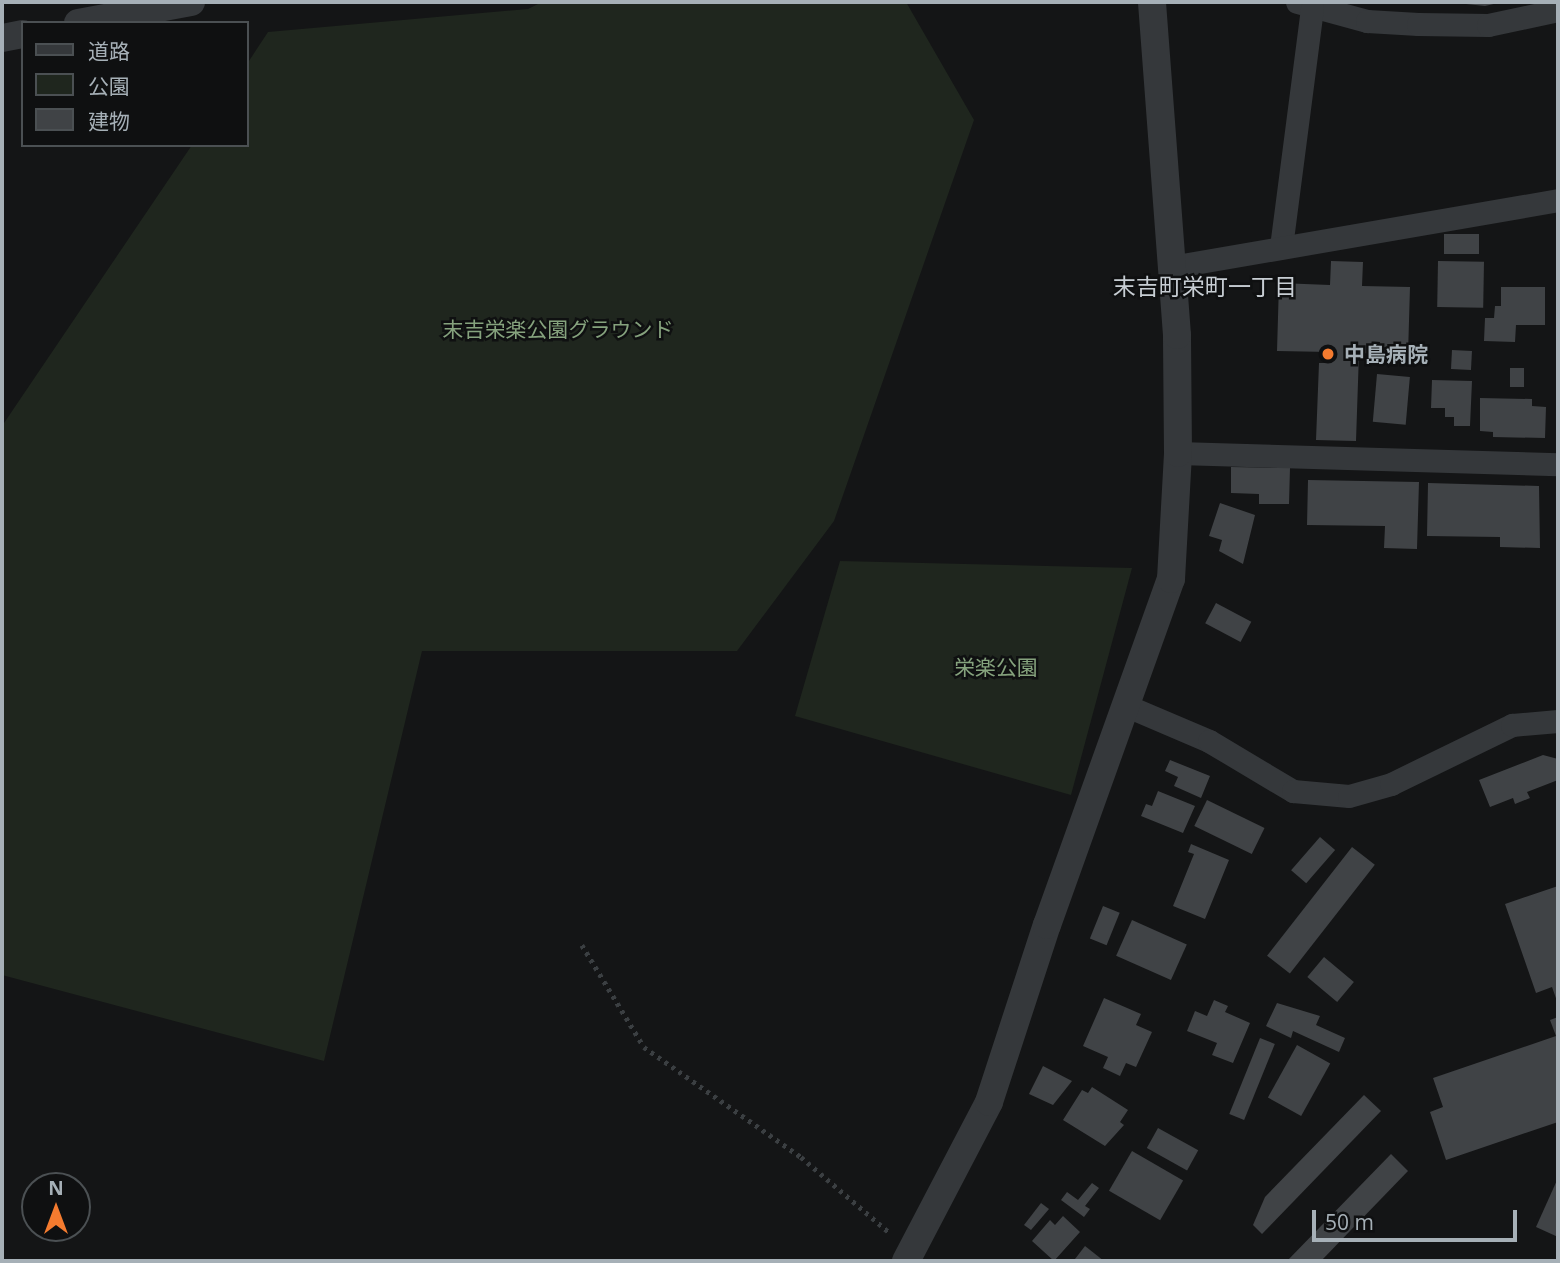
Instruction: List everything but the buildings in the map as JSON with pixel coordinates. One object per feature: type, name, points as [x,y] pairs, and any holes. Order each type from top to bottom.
[{"type":"street","points":[[89,21],[191,2]]},
{"type":"street","points":[[915,1258],[989,1102],[1047,925],[1171,579],[1178,453],[1171,267],[1152,2]]},
{"type":"street","points":[[1281,247],[1305,5],[1367,21],[1488,25],[1558,10]]},
{"type":"street","points":[[2,38],[21,34]]},
{"type":"street","points":[[1171,267],[1558,200]]},
{"type":"street","points":[[1178,453],[1558,464]]},
{"type":"street","points":[[1127,706],[1209,741],[1293,790],[1349,796],[1391,784],[1512,725],[1558,721]]},
{"type":"path","points":[[582,945],[644,1047],[801,1157],[915,1258]]},
{"type":"green space","name":"末吉栄楽公園グラウンド","points":[[542,2],[906,2],[974,120],[834,521],[737,651],[422,651],[324,1061],[2,975],[2,426],[191,147],[248,147],[248,62],[268,32],[528,9]]},
{"type":"green space","name":"栄楽公園","points":[[840,561],[1132,568],[1071,795],[795,716]]},
{"type":"place","name":"中島病院","points":[[1328,354]]},
{"type":"district","name":"末吉町栄町一丁目","points":[[1205,286]]}]
